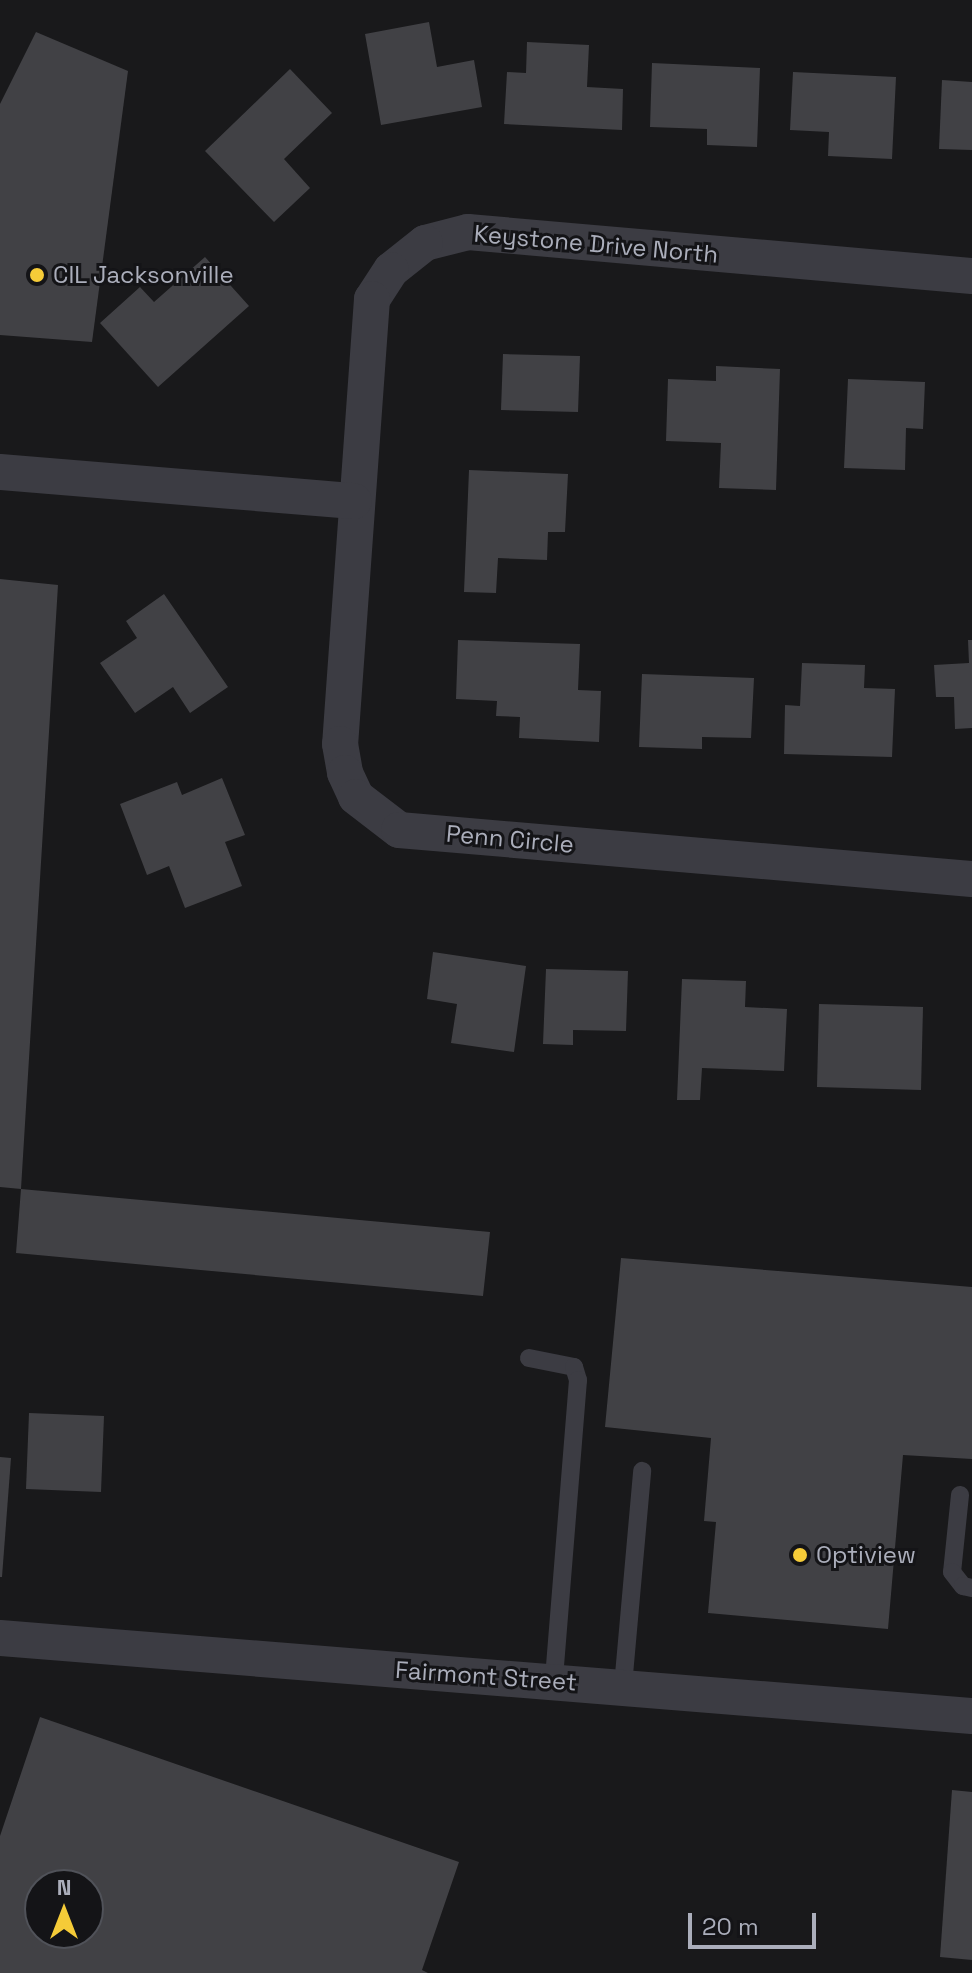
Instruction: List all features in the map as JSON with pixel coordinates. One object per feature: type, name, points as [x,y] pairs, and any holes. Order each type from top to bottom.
[{"type":"street","name":"Keystone Drive North","points":[[354,501],[372,299],[391,270],[425,243],[468,232],[972,276]]},
{"type":"street","points":[[0,472],[354,501]]},
{"type":"street","name":"Penn Circle","points":[[354,501],[340,744],[345,773],[356,797],[378,818],[399,830],[972,879]]},
{"type":"street","name":"Fairmont Street","points":[[0,1638],[972,1716]]},
{"type":"lane","points":[[529,1358],[574,1367],[578,1380],[554,1681]]},
{"type":"lane","points":[[623,1686],[642,1471]]},
{"type":"lane","points":[[960,1495],[952,1572],[972,1588]]},
{"type":"building","points":[[429,22],[437,67],[474,60],[482,107],[381,125],[365,34]]},
{"type":"building","points":[[36,32],[128,71],[92,342],[0,335],[0,104]]},
{"type":"building","points":[[527,42],[589,45],[587,87],[623,89],[622,130],[504,124],[507,72],[526,73]]},
{"type":"building","points":[[652,63],[760,68],[757,147],[707,145],[707,129],[650,127]]},
{"type":"building","points":[[290,69],[332,113],[284,159],[310,188],[274,222],[205,151]]},
{"type":"building","points":[[793,72],[896,77],[892,159],[828,156],[829,132],[790,130]]},
{"type":"building","points":[[942,80],[972,82],[972,150],[939,149]]},
{"type":"building","points":[[205,257],[249,306],[158,387],[100,323],[140,287],[154,302]]},
{"type":"building","points":[[503,354],[580,356],[578,412],[501,410]]},
{"type":"building","points":[[716,366],[780,369],[776,490],[719,488],[721,443],[666,441],[668,379],[716,381]]},
{"type":"building","points":[[848,379],[925,382],[923,429],[906,428],[905,470],[844,468]]},
{"type":"building","points":[[469,470],[568,474],[565,532],[548,532],[547,560],[498,558],[496,593],[464,592]]},
{"type":"building","points":[[0,579],[58,585],[21,1189],[0,1187]]},
{"type":"building","points":[[164,594],[228,687],[190,713],[173,687],[135,713],[100,663],[137,638],[126,621]]},
{"type":"building","points":[[458,640],[580,644],[578,690],[601,691],[599,742],[519,738],[520,717],[496,716],[497,701],[456,699]]},
{"type":"building","points":[[968,640],[972,640],[972,728],[955,729],[954,697],[936,697],[934,665],[969,663]]},
{"type":"building","points":[[802,663],[865,665],[864,688],[895,689],[892,757],[784,754],[785,705],[800,706]]},
{"type":"building","points":[[642,674],[754,678],[751,738],[702,737],[702,749],[639,747]]},
{"type":"building","points":[[222,778],[245,835],[225,842],[242,886],[185,908],[169,866],[147,875],[120,804],[177,782],[182,795]]},
{"type":"building","points":[[433,952],[526,966],[514,1052],[451,1043],[457,1004],[427,999]]},
{"type":"building","points":[[546,969],[628,971],[626,1031],[573,1030],[573,1045],[543,1044]]},
{"type":"building","points":[[682,979],[746,981],[745,1007],[787,1009],[784,1071],[702,1068],[700,1100],[677,1100]]},
{"type":"building","points":[[819,1004],[923,1007],[921,1090],[817,1087]]},
{"type":"building","points":[[21,1189],[490,1232],[483,1296],[16,1253]]},
{"type":"building","points":[[621,1258],[972,1287],[972,1459],[903,1455],[888,1629],[708,1613],[716,1522],[704,1521],[711,1438],[605,1427]]},
{"type":"building","points":[[29,1413],[104,1416],[101,1492],[26,1489]]},
{"type":"building","points":[[0,1457],[11,1458],[2,1577],[0,1577]]},
{"type":"building","points":[[40,1717],[459,1862],[422,1970],[428,1973],[0,1973],[0,1836]]},
{"type":"building","points":[[952,1790],[972,1792],[972,1960],[940,1957]]},
{"type":"place","name":"CIL Jacksonville","points":[[37,275]]},
{"type":"place","name":"Optiview","points":[[800,1555]]}]
